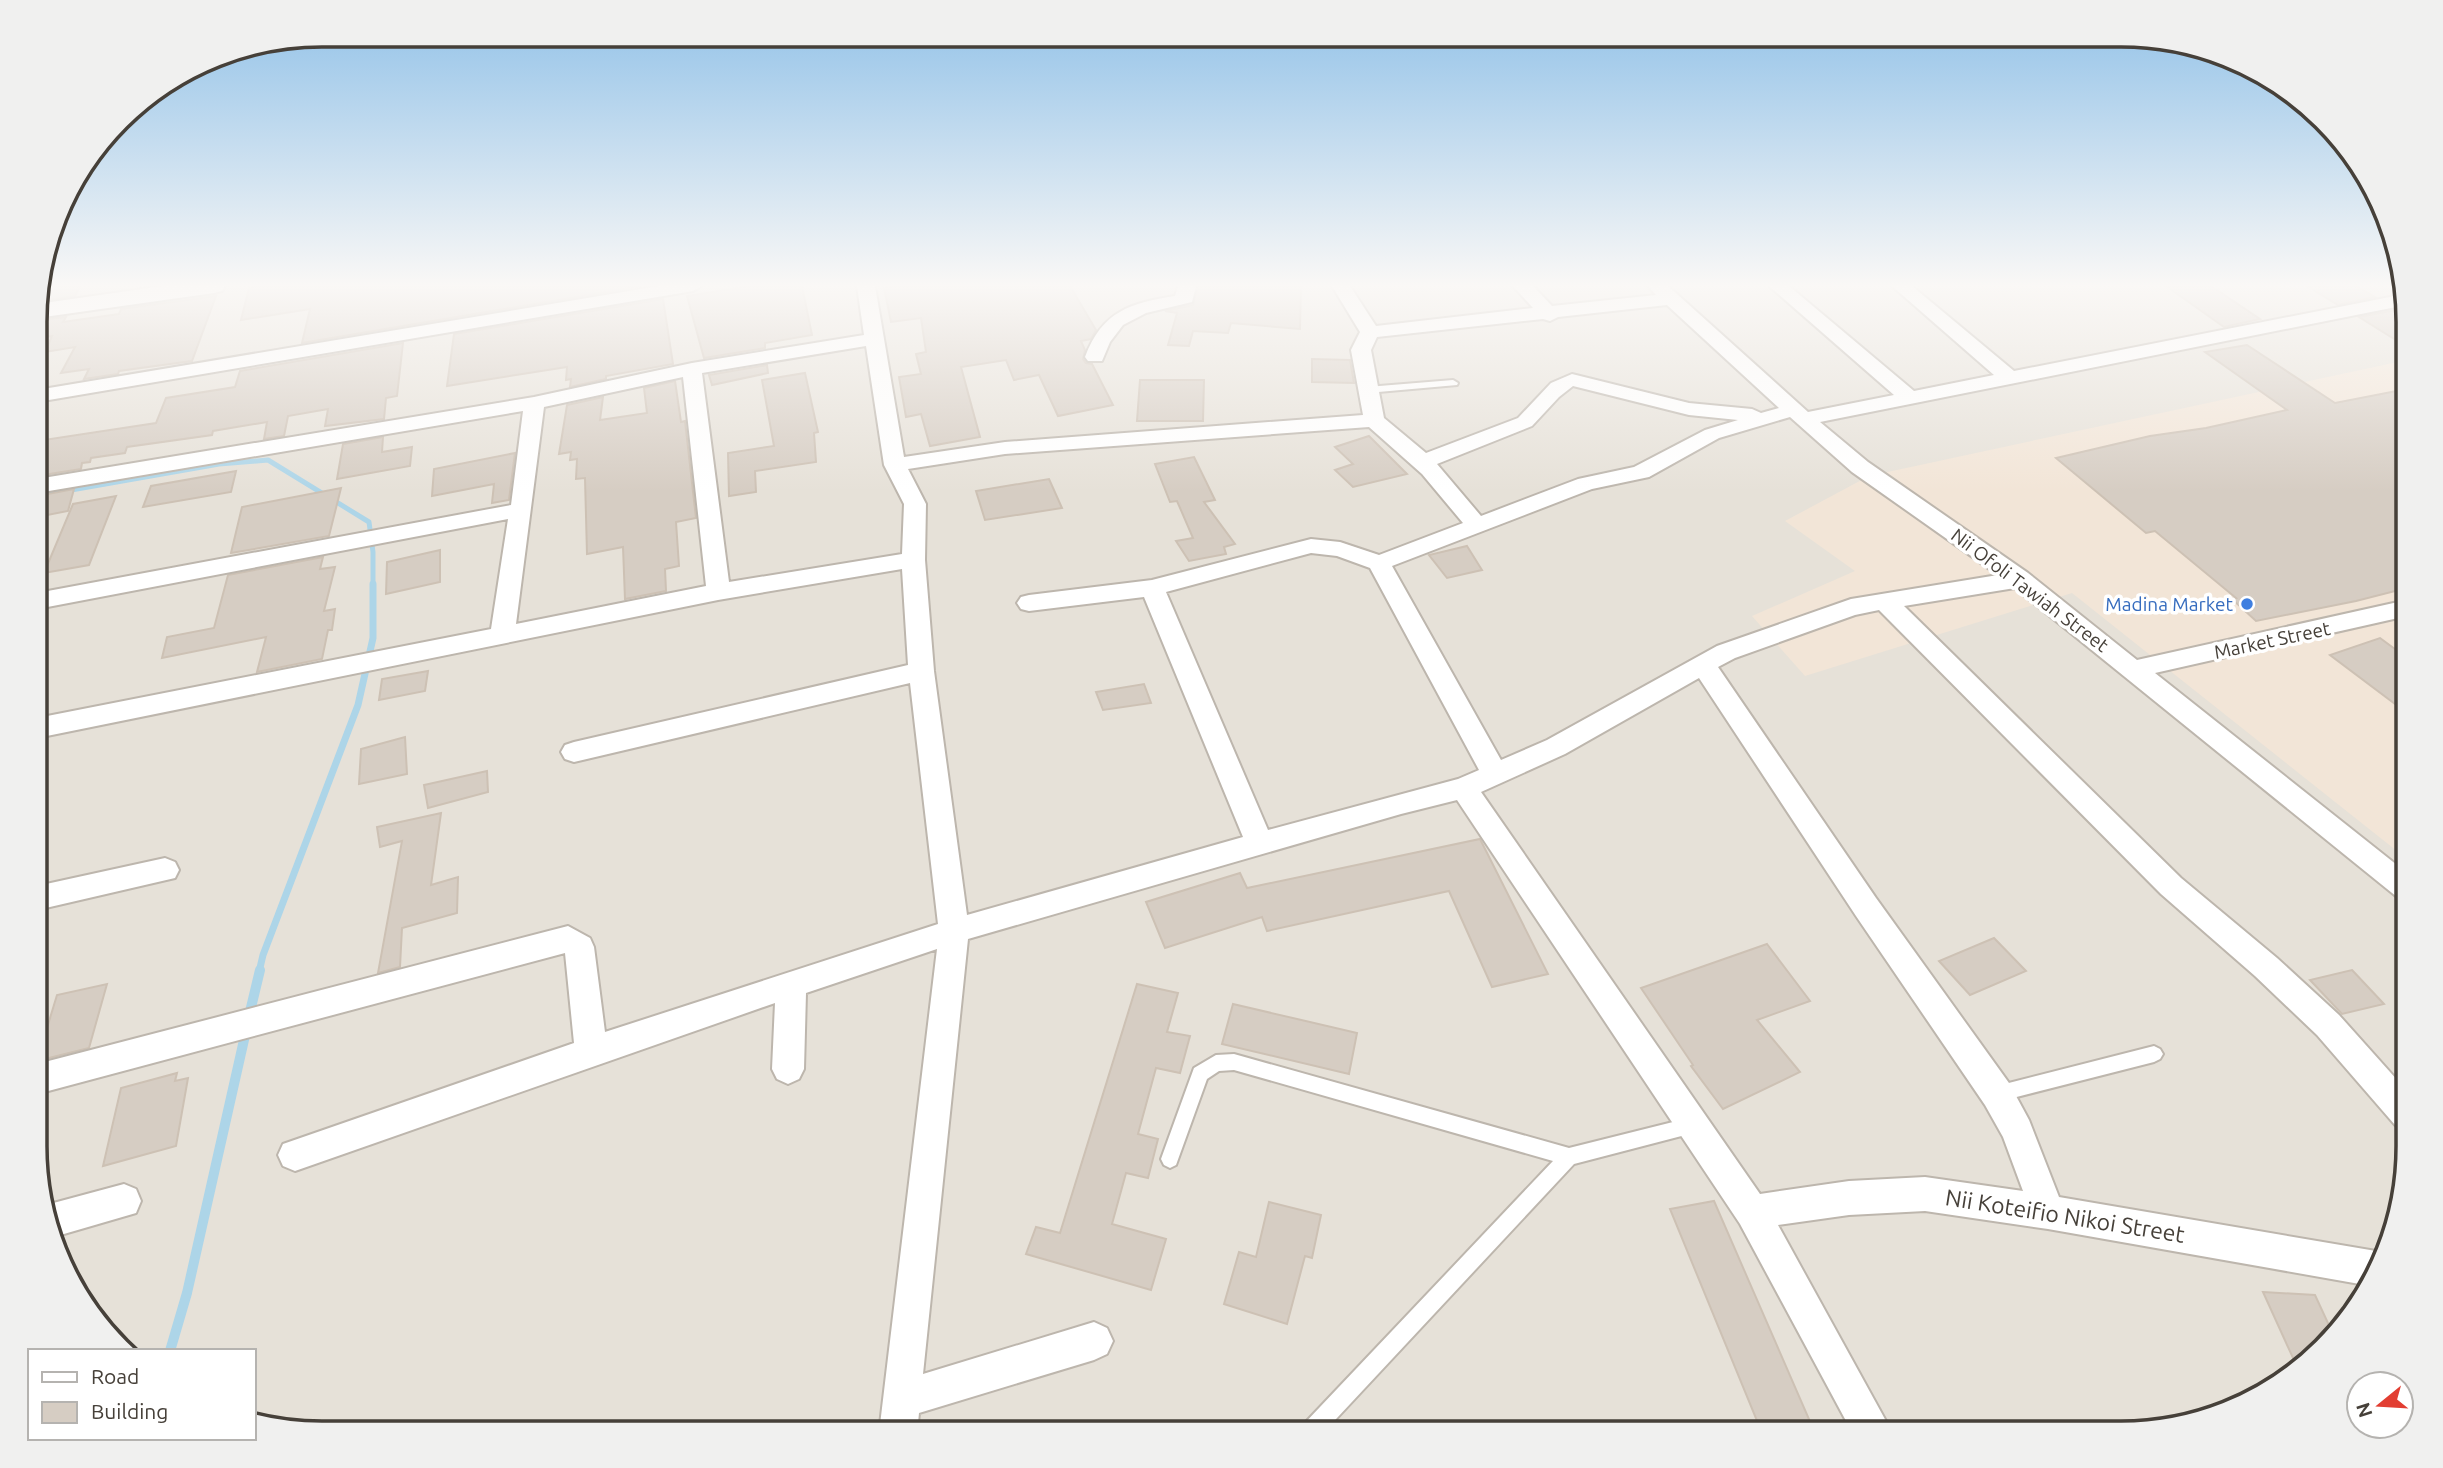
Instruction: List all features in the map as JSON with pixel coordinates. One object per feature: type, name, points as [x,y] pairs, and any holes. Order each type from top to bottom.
[{"type":"street","points":[[47,394],[284,355]]},
{"type":"street","points":[[47,484],[534,403],[692,369],[780,355]]},
{"type":"street","points":[[877,355],[895,465],[915,504],[913,560],[921,671],[954,931],[899,1417],[1094,1341]]},
{"type":"street","points":[[1362,355],[1374,420],[1425,461],[1454,493],[1477,526]]},
{"type":"street","name":"Nii Ofoli Tawiah Street","points":[[1733,355],[1860,467],[2020,579],[2395,865]]},
{"type":"street","points":[[1859,355],[1910,398]]},
{"type":"street","points":[[1983,355],[2010,378]]},
{"type":"street","points":[[1425,461],[1525,422],[1537,413],[1555,388],[1572,380],[1689,409],[1765,416],[1799,414],[1910,398],[2128,355]]},
{"type":"street","points":[[692,369],[718,592]]},
{"type":"street","points":[[502,635],[534,403]]},
{"type":"street","points":[[1029,603],[1152,588],[1311,546],[1340,549],[1379,563],[1586,484],[1641,472],[1713,433],[1765,416]]},
{"type":"street","points":[[895,465],[1005,448],[1374,420]]},
{"type":"street","points":[[47,599],[521,510]]},
{"type":"street","points":[[47,725],[718,592],[913,560]]},
{"type":"street","points":[[1379,563],[1495,774]]},
{"type":"street","points":[[296,1155],[590,1051],[954,931],[1464,788],[1556,747],[1726,652],[1851,607],[2020,579]]},
{"type":"street","points":[[1152,588],[1260,844]]},
{"type":"street","points":[[1884,601],[2171,886],[2266,967],[2328,1025],[2396,1102]]},
{"type":"street","name":"Market Street","points":[[2135,669],[2396,610]]},
{"type":"street","points":[[1703,664],[1866,907],[1997,1094],[2017,1131],[2049,1212]]},
{"type":"street","points":[[575,752],[921,671]]},
{"type":"street","points":[[1464,788],[1752,1212],[1867,1421]]},
{"type":"street","points":[[47,896],[165,870]]},
{"type":"street","points":[[47,1076],[568,939],[579,947],[590,1051]]},
{"type":"street","points":[[788,1069],[791,984]]},
{"type":"street","name":"Nii Koteifio Nikoi Street","points":[[1752,1212],[1849,1198],[1925,1194],[2049,1212],[2367,1267]]},
{"type":"street","points":[[57,1218],[124,1201]]},
{"type":"lane","points":[[1367,390],[1453,383]]},
{"type":"lane","points":[[1997,1094],[2154,1054]]},
{"type":"lane","points":[[1170,1159],[1200,1074],[1216,1063],[1234,1062],[1569,1157],[1694,1125]]},
{"type":"lane","points":[[1320,1421],[1569,1157]]},
{"type":"shaded area","points":[[47,355],[2396,355],[2396,1146],[2390,1200],[2381,1234],[2367,1268],[2328,1327],[2302,1353],[2274,1374],[2243,1392],[2209,1406],[2175,1415],[2121,1421],[304,1420],[256,1412],[256,1349],[137,1349],[104,1313],[76,1268],[62,1234],[50,1182],[47,1146]]},
{"type":"shaded area","name":"Madina Market","points":[[2396,362],[2396,850],[2072,593],[1805,676],[1752,616],[1855,571],[1785,521],[1869,476]]},
{"type":"building","points":[[71,355],[194,355],[192,361],[119,371],[118,374],[84,379],[89,369],[61,373]]},
{"type":"building","points":[[336,355],[402,355],[397,396],[386,398],[384,419],[325,426],[328,409],[288,416],[284,436],[264,439],[267,422],[213,431],[212,435],[127,447],[125,453],[91,458],[90,462],[82,463],[81,469],[47,474],[47,439],[156,423],[166,398],[235,387],[240,371]]},
{"type":"building","points":[[451,355],[672,355],[673,364],[606,376],[606,379],[570,387],[571,379],[566,380],[567,367],[447,386]]},
{"type":"building","points":[[703,355],[725,355],[704,358]]},
{"type":"building","points":[[916,355],[1084,355],[1083,359],[1092,364],[1113,405],[1058,416],[1039,375],[1014,380],[1006,360],[961,367],[980,437],[930,446],[921,414],[906,417],[899,377],[921,374]]},
{"type":"building","points":[[2209,355],[2261,355],[2335,403],[2396,391],[2396,591],[2256,621],[2232,599],[2236,598],[2155,531],[2146,533],[2056,458],[2150,436],[2206,428],[2287,410]]},
{"type":"building","points":[[1312,359],[1350,360],[1354,383],[1312,382]]},
{"type":"building","points":[[767,365],[768,373],[712,385],[709,375]]},
{"type":"building","points":[[805,373],[818,432],[814,433],[816,462],[755,471],[756,492],[729,496],[728,453],[774,446],[762,380]]},
{"type":"building","points":[[1140,380],[1204,380],[1203,421],[1137,421]]},
{"type":"building","points":[[675,381],[681,422],[685,421],[696,518],[676,522],[679,566],[665,569],[666,591],[625,599],[623,547],[587,554],[585,478],[576,479],[577,459],[570,460],[571,452],[559,454],[567,405],[603,397],[600,420],[647,413],[644,388]]},
{"type":"building","points":[[1369,436],[1407,474],[1353,487],[1335,470],[1353,464],[1335,447]]},
{"type":"building","points":[[383,437],[382,452],[412,447],[410,466],[337,479],[343,444]]},
{"type":"building","points":[[515,453],[509,500],[492,503],[494,484],[432,496],[434,469]]},
{"type":"building","points":[[1194,457],[1215,500],[1204,502],[1235,544],[1224,547],[1226,554],[1189,561],[1176,541],[1193,538],[1177,501],[1170,502],[1155,464]]},
{"type":"building","points":[[236,471],[231,492],[143,507],[151,486]]},
{"type":"building","points":[[1049,479],[1062,508],[985,520],[976,491]]},
{"type":"building","points":[[341,488],[329,536],[231,553],[242,507]]},
{"type":"building","points":[[74,489],[68,511],[47,515],[47,494]]},
{"type":"building","points":[[116,496],[89,565],[47,572],[47,566],[73,504]]},
{"type":"building","points":[[1467,546],[1482,570],[1447,578],[1429,555]]},
{"type":"building","points":[[440,550],[440,582],[386,594],[387,562]]},
{"type":"building","points":[[323,557],[320,569],[335,567],[324,611],[335,609],[332,630],[328,630],[322,659],[257,672],[266,637],[162,658],[167,637],[214,628],[228,575]]},
{"type":"building","points":[[2380,638],[2396,650],[2396,705],[2330,655]]},
{"type":"building","points":[[428,671],[425,691],[379,700],[382,679]]},
{"type":"building","points":[[1144,684],[1151,703],[1103,710],[1096,692]]},
{"type":"building","points":[[405,737],[407,774],[359,784],[361,749]]},
{"type":"building","points":[[487,771],[488,792],[428,808],[424,785]]},
{"type":"building","points":[[441,813],[431,885],[458,877],[457,913],[402,928],[400,967],[378,973],[402,841],[380,847],[377,827]]},
{"type":"building","points":[[1480,839],[1548,974],[1492,987],[1449,891],[1267,931],[1262,917],[1165,948],[1146,902],[1240,873],[1247,888]]},
{"type":"building","points":[[1994,938],[2026,971],[1970,995],[1939,961]]},
{"type":"building","points":[[1767,944],[1810,1001],[1757,1020],[1800,1072],[1723,1109],[1691,1066],[1693,1065],[1641,988]]},
{"type":"building","points":[[2352,970],[2384,1004],[2342,1014],[2310,980]]},
{"type":"building","points":[[107,984],[89,1048],[47,1058],[47,1028],[57,995]]},
{"type":"building","points":[[1137,984],[1178,993],[1167,1032],[1190,1036],[1180,1073],[1156,1068],[1138,1134],[1158,1139],[1148,1178],[1126,1173],[1112,1224],[1166,1239],[1151,1290],[1026,1254],[1036,1227],[1060,1233]]},
{"type":"building","points":[[1233,1004],[1357,1033],[1349,1074],[1222,1044]]},
{"type":"building","points":[[177,1073],[175,1081],[188,1078],[176,1146],[103,1166],[121,1088]]},
{"type":"building","points":[[1714,1201],[1810,1421],[1757,1421],[1670,1209]]},
{"type":"building","points":[[1269,1202],[1321,1215],[1312,1258],[1305,1256],[1287,1324],[1224,1304],[1239,1252],[1256,1257]]},
{"type":"building","points":[[2263,1292],[2315,1295],[2329,1326],[2294,1360]]},
{"type":"waterway","points":[[47,494],[219,464],[268,460],[369,522],[373,552],[373,638],[358,705],[263,955],[259,972]]},
{"type":"waterway","points":[[249,1016],[260,970]]},
{"type":"waterway","points":[[171,1349],[187,1293],[246,1031]]},
{"type":"place","name":"Madina Market","points":[[2247,604]]}]
